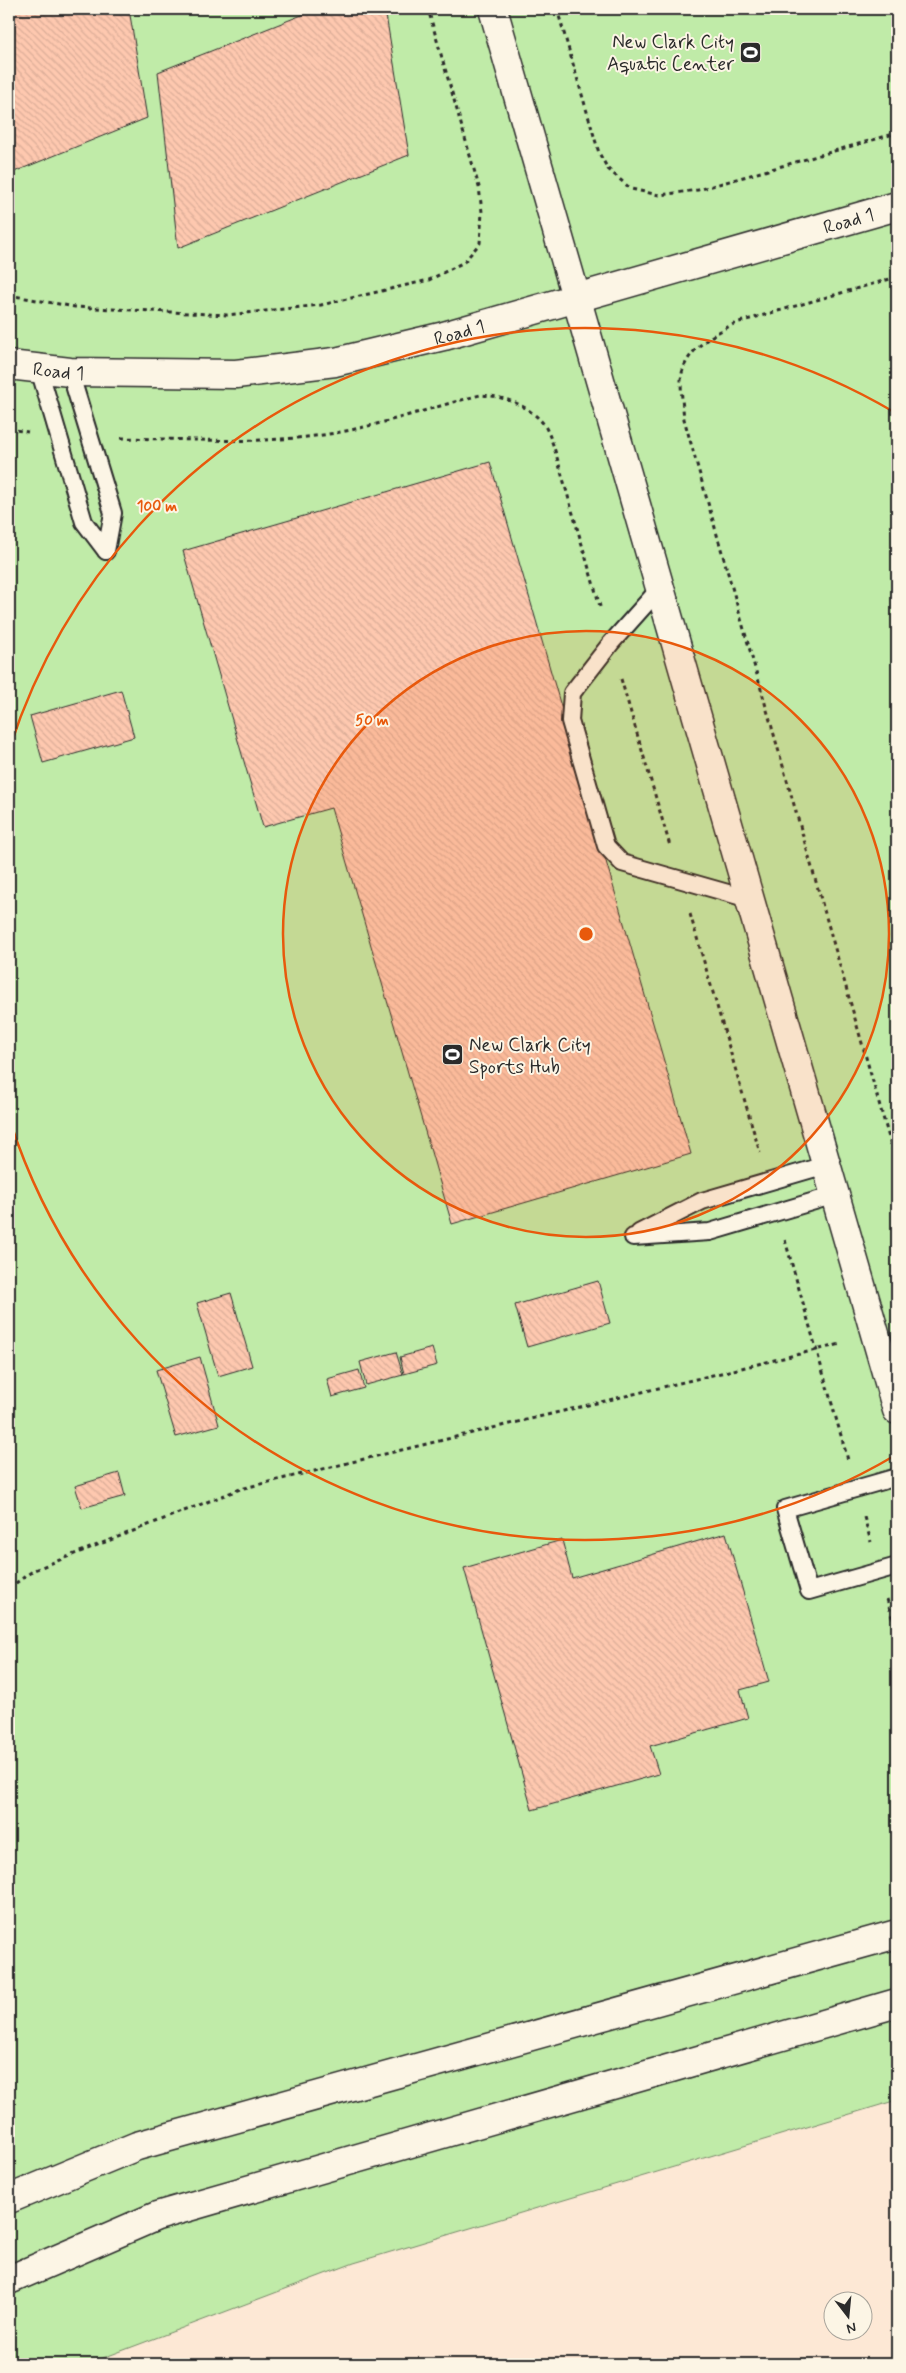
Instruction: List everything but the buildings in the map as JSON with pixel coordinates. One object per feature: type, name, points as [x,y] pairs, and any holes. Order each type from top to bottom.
[{"type":"street","points":[[492,9],[897,1410]]},
{"type":"street","name":"Road 1","points":[[9,364],[39,370],[70,372],[236,374],[335,362],[444,336],[897,206]]},
{"type":"street","points":[[9,2199],[137,2146],[897,1934]]},
{"type":"street","points":[[9,2280],[157,2216],[897,2003]]},
{"type":"lane","points":[[39,370],[84,522],[106,551],[113,513],[70,372]]},
{"type":"lane","points":[[660,588],[611,643],[572,693],[570,721],[595,811],[606,846],[622,863],[749,899]]},
{"type":"lane","points":[[826,1165],[702,1201],[633,1237],[710,1232],[835,1195]]},
{"type":"lane","points":[[897,1477],[785,1509],[808,1591],[897,1566]]},
{"type":"path","points":[[9,295],[75,307],[227,315],[321,304],[429,280],[464,262],[480,243],[482,212],[479,187],[428,9]]},
{"type":"path","points":[[557,9],[599,153],[608,169],[631,189],[659,195],[698,190],[897,133]]},
{"type":"path","points":[[897,277],[736,323],[713,334],[691,354],[681,378],[684,419],[897,1166]]},
{"type":"path","points":[[9,1588],[34,1570],[240,1489],[876,1335]]},
{"type":"green space","name":"New Clark City Sports Hub","points":[[9,9],[897,9],[897,2100],[354,2263],[87,2364],[9,2364]]},
{"type":"place","name":"New Clark City Aquatic Center","points":[[750,52]]},
{"type":"place","name":"New Clark City Sports Hub","points":[[453,1055]]}]
